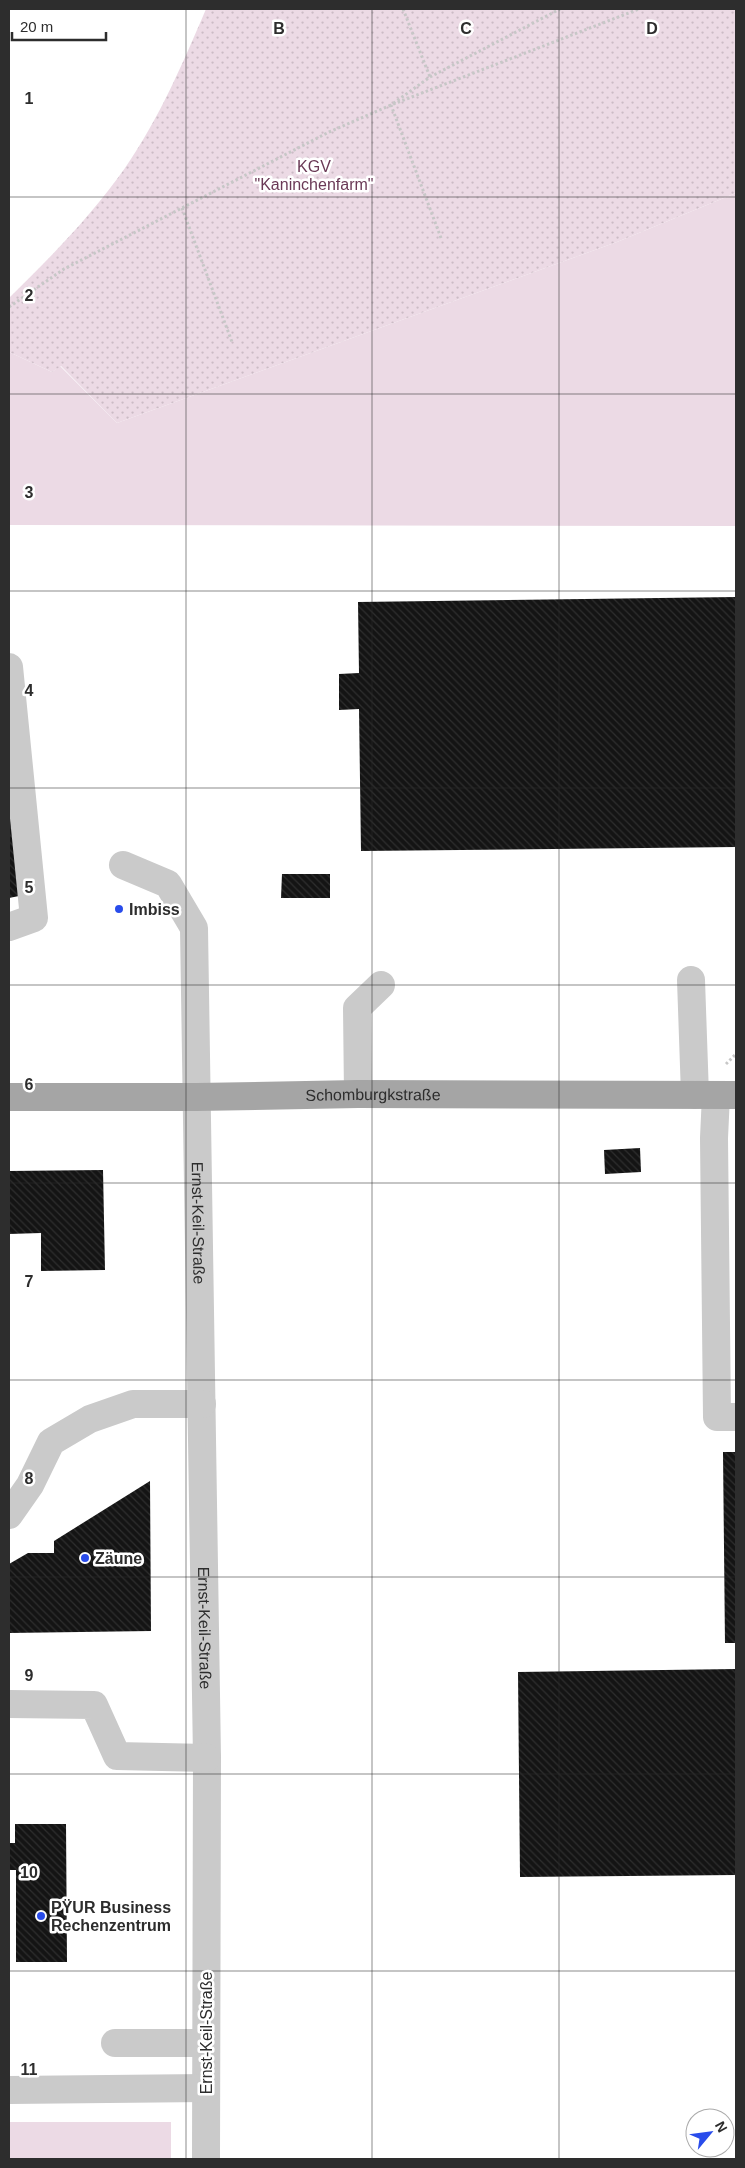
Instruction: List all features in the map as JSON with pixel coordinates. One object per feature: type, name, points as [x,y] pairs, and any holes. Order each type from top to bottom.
[{"type":"main road","name":"Schomburgkstraße","points":[[9,1098],[358,1094],[716,1095]]},
{"type":"street","points":[[9,667],[34,918],[9,927]]},
{"type":"street","name":"Ernst-Keil-Straße","points":[[123,865],[168,884],[194,928],[207,1758],[206,2159]]},
{"type":"street","points":[[691,980],[716,1095],[714,1138],[717,1417],[736,1417]]},
{"type":"street","points":[[358,1094],[357,1008],[381,985]]},
{"type":"street","points":[[9,1515],[30,1485],[51,1442],[90,1419],[133,1404],[202,1404]]},
{"type":"street","points":[[9,1704],[94,1705],[117,1756],[207,1758]]},
{"type":"street","points":[[115,2043],[206,2043]]},
{"type":"street","points":[[9,2090],[206,2088]]},
{"type":"path","points":[[403,9],[430,77]]},
{"type":"path","points":[[391,105],[430,77],[560,9]]},
{"type":"path","points":[[9,307],[64,269],[329,132],[391,105],[639,9]]},
{"type":"path","points":[[391,105],[441,238]]},
{"type":"path","points":[[182,208],[232,342]]},
{"type":"green space","name":"KGV \"Kaninchenfarm\"","points":[[206,9],[736,9],[736,193],[617,242],[117,423],[61,366],[52,372],[9,352],[9,298],[70,236],[125,168],[160,110]]},
{"type":"green space","points":[[736,193],[736,526],[9,525],[9,352],[52,372],[60,366],[117,423],[617,242]]},
{"type":"green space","points":[[9,2122],[171,2122],[171,2159],[9,2159]]},
{"type":"building","points":[[736,597],[736,847],[361,851],[359,709],[339,710],[339,674],[359,673],[358,602]]},
{"type":"building","points":[[9,802],[24,895],[9,898]]},
{"type":"building","points":[[282,874],[330,874],[330,898],[281,898]]},
{"type":"building","points":[[640,1148],[641,1172],[605,1174],[604,1150]]},
{"type":"building","points":[[103,1170],[105,1270],[41,1271],[41,1233],[9,1234],[9,1171]]},
{"type":"building","points":[[723,1452],[736,1452],[736,1643],[725,1643]]},
{"type":"building","name":"Zäune","points":[[150,1481],[151,1631],[9,1633],[9,1564],[28,1553],[54,1553],[54,1541]]},
{"type":"building","points":[[736,1669],[736,1875],[520,1877],[518,1672]]},
{"type":"building","name":"PŸUR Business Rechenzentrum","points":[[15,1824],[66,1824],[67,1962],[16,1962],[16,1870],[9,1870],[9,1843],[15,1843]]},
{"type":"place","name":"Imbiss","points":[[119,909]]},
{"type":"place","name":"Zäune","points":[[85,1558]]},
{"type":"place","name":"PŸUR Business Rechenzentrum","points":[[41,1916]]}]
